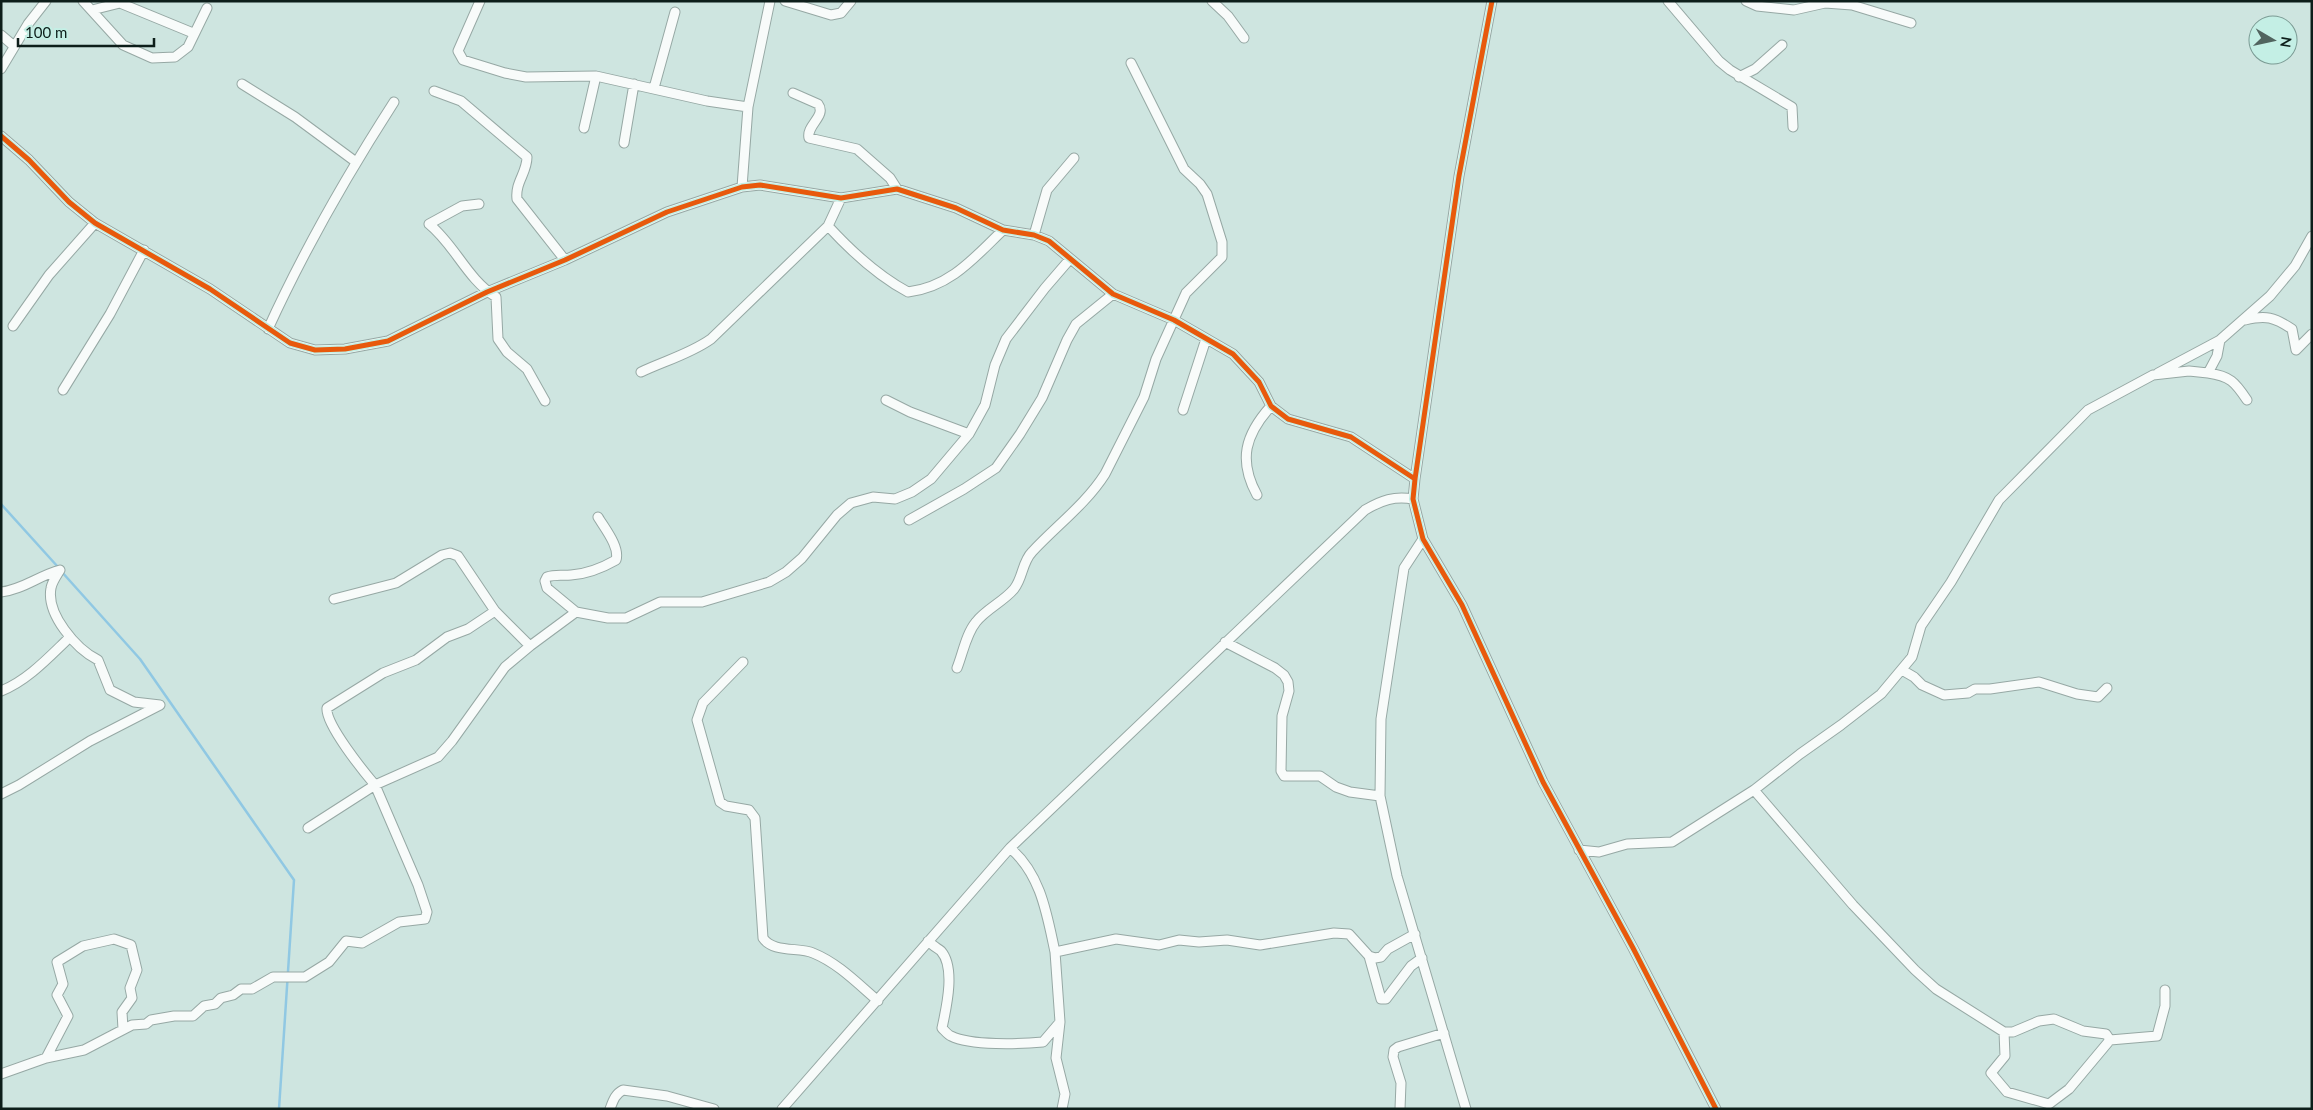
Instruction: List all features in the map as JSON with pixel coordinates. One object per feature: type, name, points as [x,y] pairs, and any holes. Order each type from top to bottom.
[{"type":"street","points":[[1,69],[14,46],[46,1]]},
{"type":"street","points":[[83,1],[123,45],[152,58],[175,57],[188,46],[206,8]]},
{"type":"street","points":[[480,1],[458,51],[463,60],[505,73],[526,77],[596,76],[707,101],[748,107]]},
{"type":"street","points":[[742,187],[748,107],[770,1]]},
{"type":"street","points":[[785,1],[831,15],[841,13],[851,1]]},
{"type":"street","points":[[1212,1],[1228,16],[1244,38]]},
{"type":"street","points":[[1492,1],[1459,176],[1413,500],[1423,540],[1462,605],[1542,782],[1633,948],[1716,1109]]},
{"type":"street","points":[[1668,1],[1719,61],[1739,76],[1792,107],[1793,127]]},
{"type":"street","points":[[1746,1],[1757,6],[1794,10],[1825,3],[1852,5],[1911,23]]},
{"type":"street","points":[[92,10],[120,3],[193,33]]},
{"type":"street","points":[[654,88],[675,12]]},
{"type":"street","points":[[1,35],[14,46]]},
{"type":"street","points":[[1739,76],[1755,69],[1782,45]]},
{"type":"street","points":[[957,668],[971,630],[976,622],[1014,588],[1023,564],[1031,553],[1062,524],[1098,485],[1144,398],[1156,359],[1190,287],[1222,257],[1222,242],[1207,194],[1200,184],[1184,169],[1131,63]]},
{"type":"street","points":[[584,128],[596,76]]},
{"type":"street","points":[[242,84],[295,117],[356,162]]},
{"type":"street","points":[[624,143],[634,84]]},
{"type":"street","points":[[434,91],[461,101],[527,157],[527,164],[516,188],[517,199],[565,260]]},
{"type":"street","points":[[794,93],[807,98],[821,108],[821,112],[809,131],[809,138],[857,149],[890,178],[897,189]]},
{"type":"street","points":[[268,329],[290,280],[356,162],[394,102]]},
{"type":"street","points":[[1,136],[29,160],[69,202],[95,223],[210,289],[290,343],[315,350],[345,349],[388,341],[488,292],[565,260],[667,212],[742,187],[760,185],[841,198],[897,189],[956,208],[1003,230],[1034,235],[1049,241],[1113,294],[1174,320],[1233,354],[1260,382],[1271,406],[1288,419],[1351,437],[1415,479]]},
{"type":"street","points":[[1034,235],[1047,190],[1074,158]]},
{"type":"street","points":[[641,372],[697,348],[711,339],[828,226],[841,198]]},
{"type":"street","points":[[479,204],[462,206],[428,224],[442,235],[462,264],[483,288],[496,297],[498,339],[507,352],[527,370],[545,400]]},
{"type":"street","points":[[12,326],[50,275],[95,223]]},
{"type":"street","points":[[828,226],[846,245],[871,266],[908,292],[922,290],[961,271],[1003,230]]},
{"type":"street","points":[[1579,850],[1599,852],[1627,844],[1672,842],[1754,790],[1881,694],[1912,657],[1921,626],[1951,582],[1999,500],[2088,410],[2220,340],[2270,296],[2294,266],[2312,236]]},
{"type":"street","points":[[62,390],[110,314],[144,250]]},
{"type":"street","points":[[598,517],[614,546],[617,554],[616,560],[600,569],[571,575],[555,574],[547,577],[545,581],[547,588],[576,612],[608,618],[626,618],[660,602],[702,602],[768,582],[786,572],[802,558],[837,515],[851,503],[873,497],[895,499],[912,492],[930,479],[969,434],[985,405],[995,365],[1006,339],[1070,259]]},
{"type":"street","points":[[909,520],[964,489],[996,468],[1042,398],[1076,324],[1113,294]]},
{"type":"street","points":[[2243,320],[2263,316],[2286,324],[2292,329],[2296,350],[2312,334]]},
{"type":"street","points":[[1183,410],[1206,339]]},
{"type":"street","points":[[2208,373],[2217,356],[2220,340]]},
{"type":"street","points":[[2153,375],[2189,371],[2220,375],[2235,382],[2247,400]]},
{"type":"street","points":[[886,400],[910,412],[969,434]]},
{"type":"street","points":[[1257,494],[1248,478],[1246,453],[1251,434],[1271,406]]},
{"type":"street","points":[[782,1109],[1010,848],[1365,510],[1382,500],[1400,497],[1413,500]]},
{"type":"street","points":[[1423,540],[1404,568],[1381,719],[1380,796],[1397,876],[1466,1109]]},
{"type":"street","points":[[334,599],[396,583],[442,555],[450,553],[458,556],[495,611],[530,646]]},
{"type":"street","points":[[1,592],[60,570],[51,587],[51,603],[69,638],[87,654],[98,660],[110,690],[134,702],[160,705],[90,741],[1,794]]},
{"type":"street","points":[[1,1074],[46,1058],[84,1050],[132,1025],[146,1024],[151,1020],[174,1016],[193,1016],[204,1006],[214,1004],[221,998],[233,995],[241,989],[252,989],[264,981],[281,977],[305,976],[329,962],[346,941],[362,943],[400,922],[425,919],[427,912],[418,885],[375,786],[357,764],[336,731],[327,708],[383,673],[416,660],[447,637],[468,629],[495,611]]},
{"type":"street","points":[[308,828],[375,786],[438,757],[452,741],[505,667],[576,612]]},
{"type":"street","points":[[1,691],[12,686],[69,638]]},
{"type":"street","points":[[1225,642],[1275,668],[1284,675],[1288,682],[1288,691],[1282,716],[1281,771],[1284,776],[1320,776],[1343,789],[1380,796]]},
{"type":"street","points":[[742,662],[703,703],[697,724],[720,802],[726,806],[749,810],[755,818],[763,938],[769,944],[812,953],[833,964],[878,1001]]},
{"type":"street","points":[[1902,670],[1914,677],[1922,685],[1944,695],[1968,693],[1975,689],[1990,689],[2034,682],[2077,694],[2098,697],[2107,688]]},
{"type":"street","points":[[1754,790],[1853,905],[1936,988],[2004,1032],[2013,1032],[2039,1021],[2054,1019],[2083,1031],[2106,1034],[2110,1040]]},
{"type":"street","points":[[1010,848],[1021,857],[1045,904],[1055,952],[1060,1022],[1056,1058],[1065,1094],[1062,1109]]},
{"type":"street","points":[[1055,952],[1116,939],[1159,945],[1179,940],[1199,942],[1227,940],[1260,945],[1334,933],[1349,934],[1369,956],[1381,999],[1386,999],[1411,966],[1422,958]]},
{"type":"street","points":[[1369,956],[1381,957],[1388,950],[1415,934]]},
{"type":"street","points":[[46,1058],[68,1016],[56,995],[63,984],[57,962],[83,946],[114,939],[131,944],[137,970],[130,988],[132,998],[122,1012],[123,1029]]},
{"type":"street","points":[[928,941],[942,952],[946,964],[949,983],[942,1028],[950,1036],[970,1041],[1042,1042],[1060,1022]]},
{"type":"street","points":[[2004,1032],[2005,1056],[1991,1073],[2007,1092],[2049,1104],[2069,1089],[2110,1040],[2157,1036],[2165,1006],[2165,990]]},
{"type":"street","points":[[1400,1109],[1401,1083],[1393,1057],[1394,1050],[1398,1047],[1444,1033]]},
{"type":"street","points":[[610,1109],[618,1092],[623,1090],[667,1096],[714,1109]]},
{"type":"waterway","points":[[1,504],[58,567]]},
{"type":"waterway","points":[[61,571],[140,659],[294,880],[279,1109]]},
{"type":"cycle path","points":[[1492,1],[1459,176],[1413,499],[1423,539],[1462,605],[1543,782],[1633,948],[1716,1109]]},
{"type":"cycle path","points":[[1,136],[29,160],[69,202],[95,223],[210,289],[290,343],[315,350],[345,349],[388,341],[487,292],[565,260],[667,212],[742,187],[760,185],[841,198],[897,189],[956,208],[1003,230],[1034,235],[1049,241],[1113,294],[1174,320],[1233,354],[1259,382],[1271,406],[1288,419],[1351,437],[1415,479]]}]
